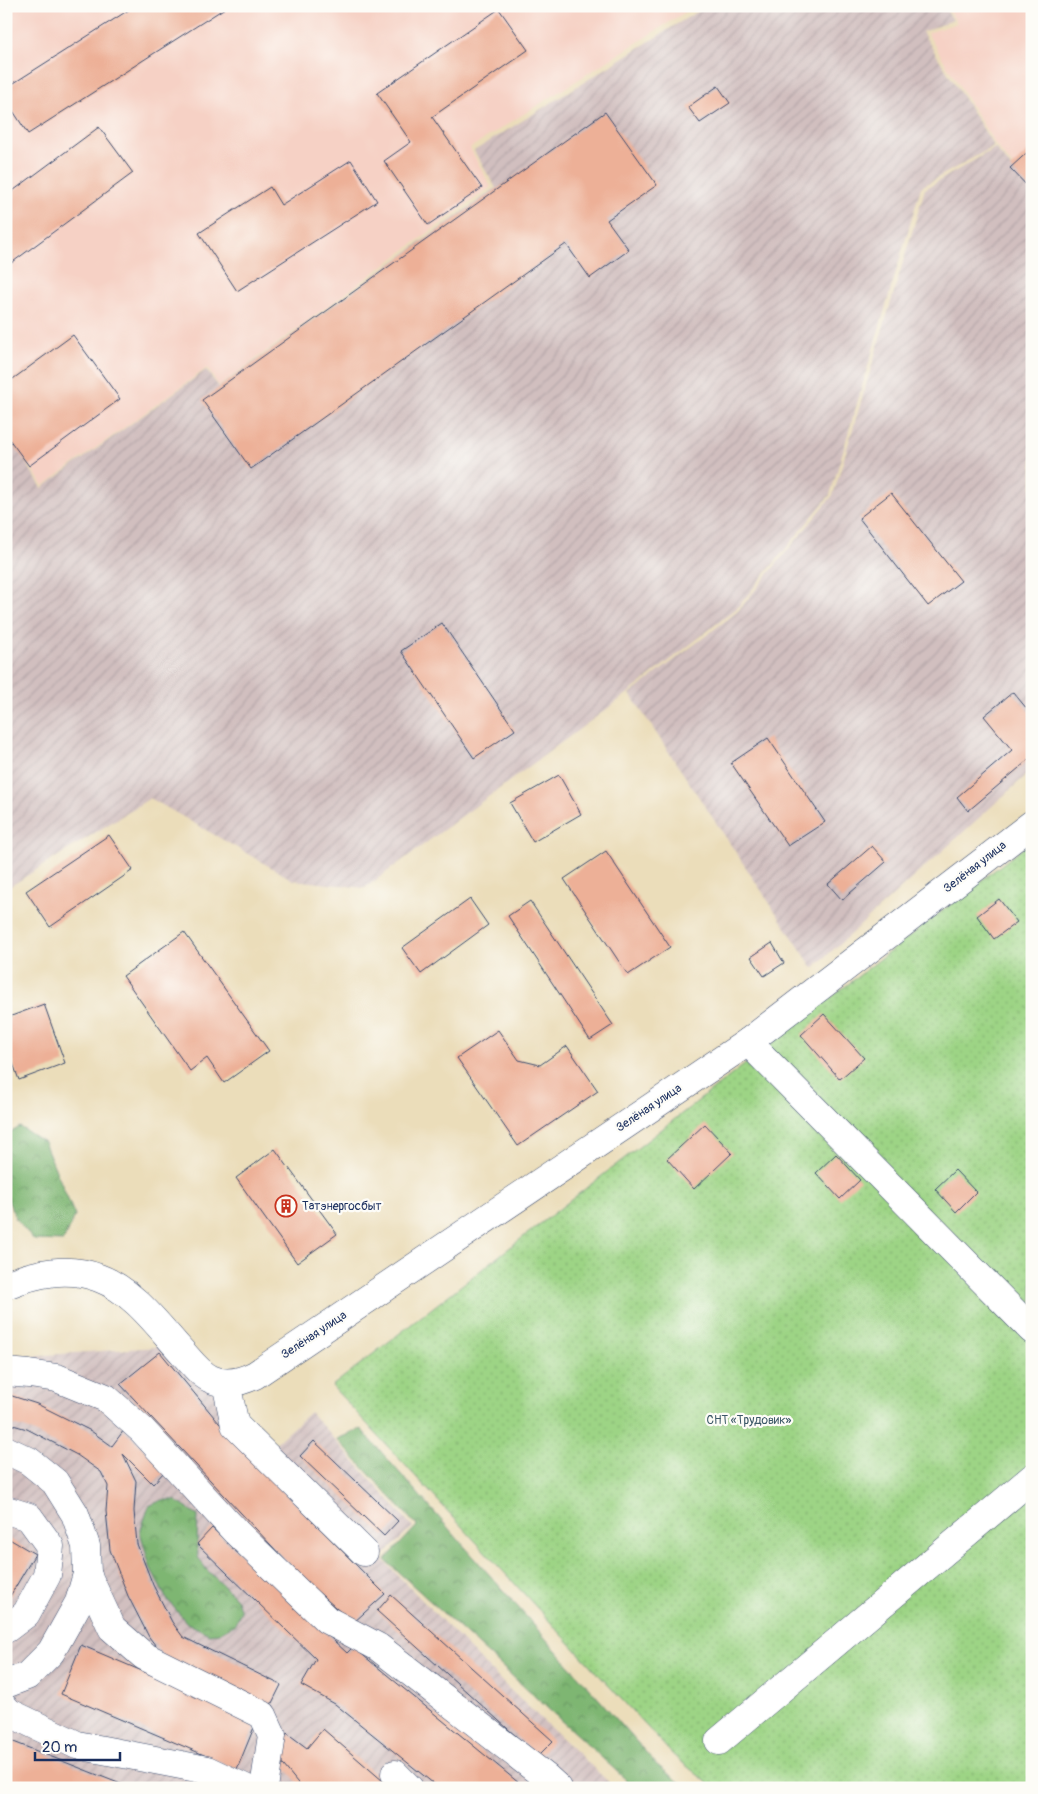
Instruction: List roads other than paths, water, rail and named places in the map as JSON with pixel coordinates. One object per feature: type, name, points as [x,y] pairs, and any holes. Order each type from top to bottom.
[{"type":"street","name":"Зелёная улица","points":[[226,1383],[242,1381],[255,1375],[748,1042],[1032,824]]},
{"type":"street","points":[[748,1042],[1032,1330]]},
{"type":"street","points":[[6,1285],[39,1274],[68,1272],[98,1278],[120,1289],[141,1307],[196,1367],[211,1379],[226,1383],[235,1425],[364,1552]]},
{"type":"street","points":[[6,1372],[57,1378],[106,1398],[142,1430],[236,1532],[327,1620],[378,1647],[558,1788]]},
{"type":"street","points":[[6,1450],[29,1461],[55,1482],[75,1514],[86,1546],[88,1574],[112,1628],[144,1656],[263,1715],[272,1735],[264,1788]]},
{"type":"street","points":[[719,1741],[1032,1478]]},
{"type":"street","points":[[6,1510],[29,1517],[50,1546],[47,1575],[26,1614],[6,1630]]},
{"type":"street","points":[[6,1684],[27,1676],[51,1652],[79,1602],[88,1574]]},
{"type":"street","points":[[6,1709],[8,1712],[78,1745],[207,1770],[245,1788]]},
{"type":"place","name":"Татэнергосбыт","points":[[286,1206]]},
{"type":"park label","name":"СНТ «Трудовик»","points":[[749,1420]]}]
